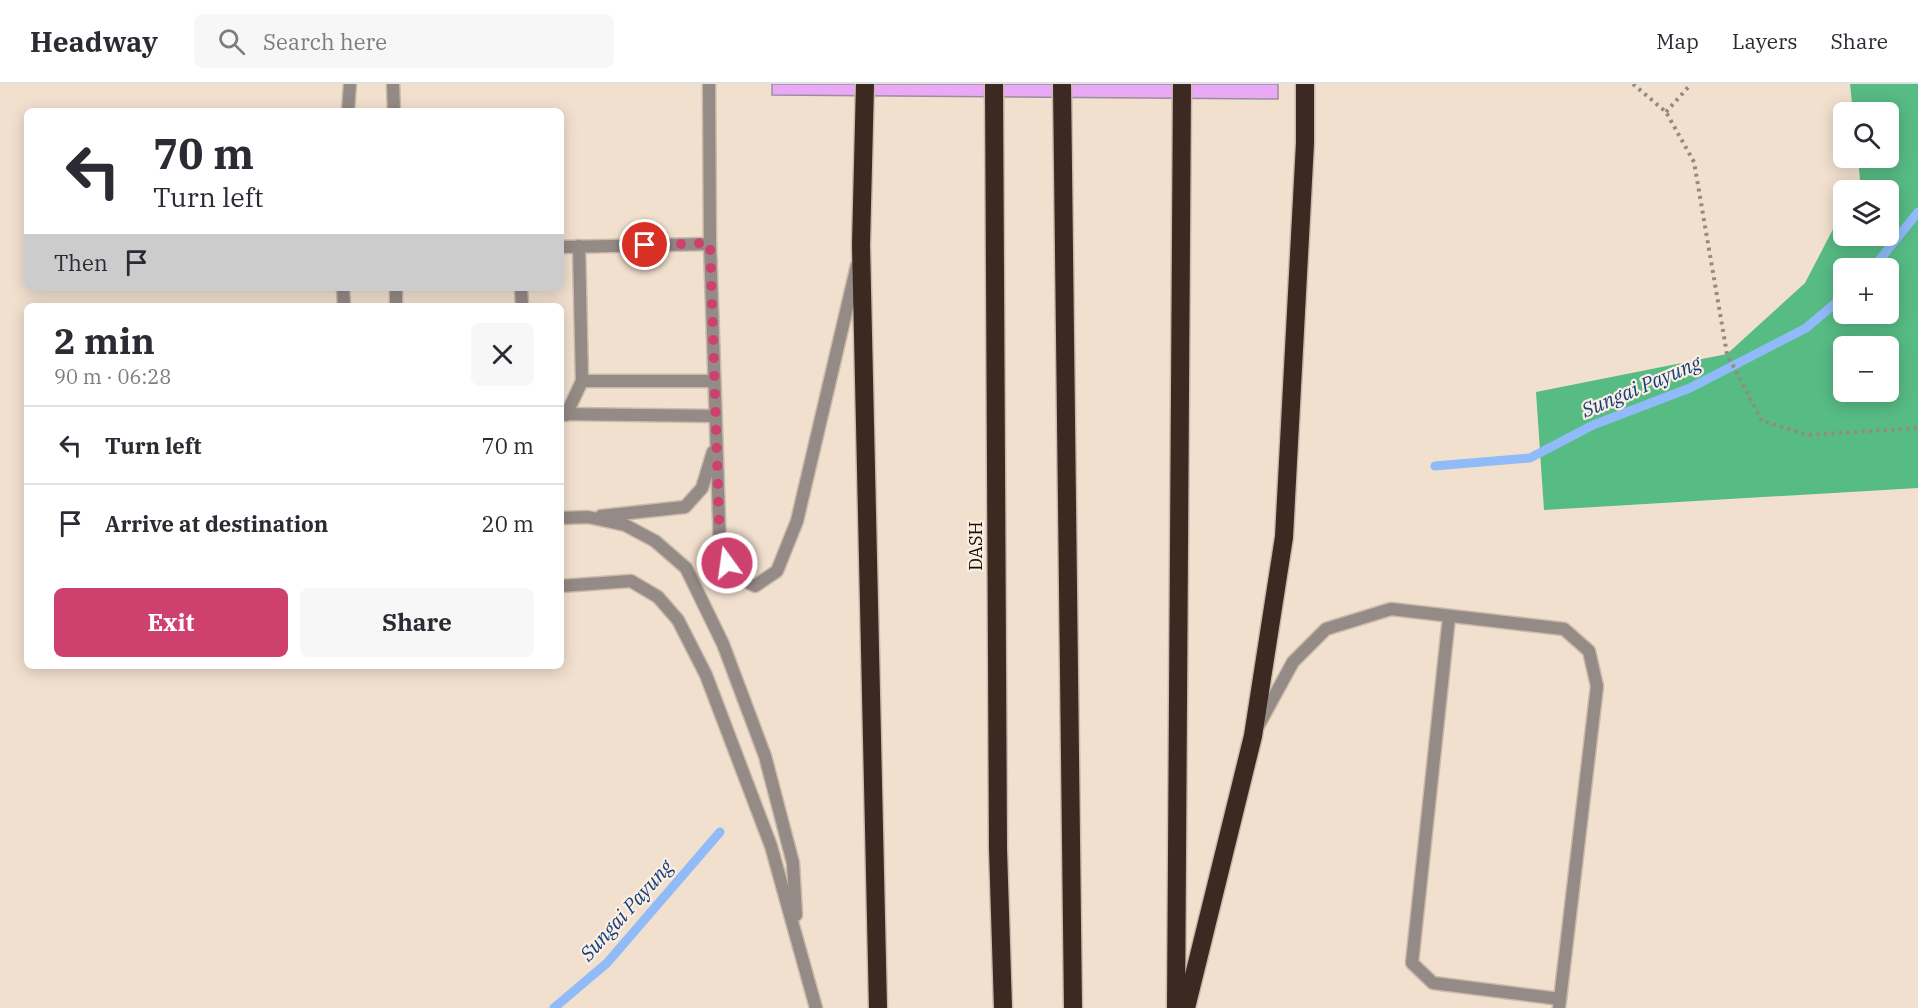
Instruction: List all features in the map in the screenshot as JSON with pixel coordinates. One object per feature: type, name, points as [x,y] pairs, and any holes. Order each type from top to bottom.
[{"type":"highway","points":[[865,84],[861,245],[878,1008]]},
{"type":"highway","name":"DASH","points":[[993,84],[998,849],[1003,1008]]},
{"type":"highway","points":[[1062,84],[1072,1008]]},
{"type":"highway","points":[[1176,1008],[1182,84]]},
{"type":"highway","points":[[1186,1008],[1253,736],[1284,537],[1305,142],[1305,84]]},
{"type":"lane","points":[[348,108],[350,84]]},
{"type":"lane","points":[[393,84],[393,108]]},
{"type":"lane","points":[[709,84],[710,243],[720,550],[733,575],[755,586],[777,571],[797,521],[861,245]]},
{"type":"lane","points":[[564,247],[710,243]]},
{"type":"lane","points":[[579,246],[582,381],[564,415],[715,416]]},
{"type":"lane","points":[[582,381],[714,381]]},
{"type":"lane","points":[[564,518],[685,507],[702,488],[716,443]]},
{"type":"lane","points":[[588,517],[625,525],[655,541],[686,568],[723,644],[765,756],[793,863],[797,937]]},
{"type":"lane","points":[[564,586],[631,581],[658,597],[678,620],[706,675],[771,846],[816,1008]]},
{"type":"lane","points":[[1253,736],[1293,662],[1326,630],[1391,609],[1564,629],[1589,651],[1597,686],[1560,1003],[1433,983],[1412,963],[1449,617]]},
{"type":"path","points":[[1633,84],[1666,112],[1694,162],[1727,354],[1762,421],[1809,435],[1918,428]]},
{"type":"path","points":[[1666,112],[1691,84]]},
{"type":"green space","points":[[1850,84],[1918,84],[1918,488],[1544,510],[1536,392],[1727,354],[1805,283],[1833,229],[1833,246],[1899,246],[1899,180],[1860,179],[1859,168],[1899,168],[1899,102],[1852,102]]},
{"type":"building","points":[[772,84],[1278,84],[1278,99],[772,95]]},
{"type":"waterway","name":"Sungai Payung","points":[[1881,258],[1918,212]]},
{"type":"waterway","name":"Sungai Payung","points":[[1435,466],[1530,458],[1593,425],[1690,388],[1806,328],[1833,305]]},
{"type":"waterway","name":"Sungai Payung","points":[[554,1008],[607,963],[720,832]]},
{"type":"route","points":[[645,245],[710,243],[720,550],[727,563]]}]
